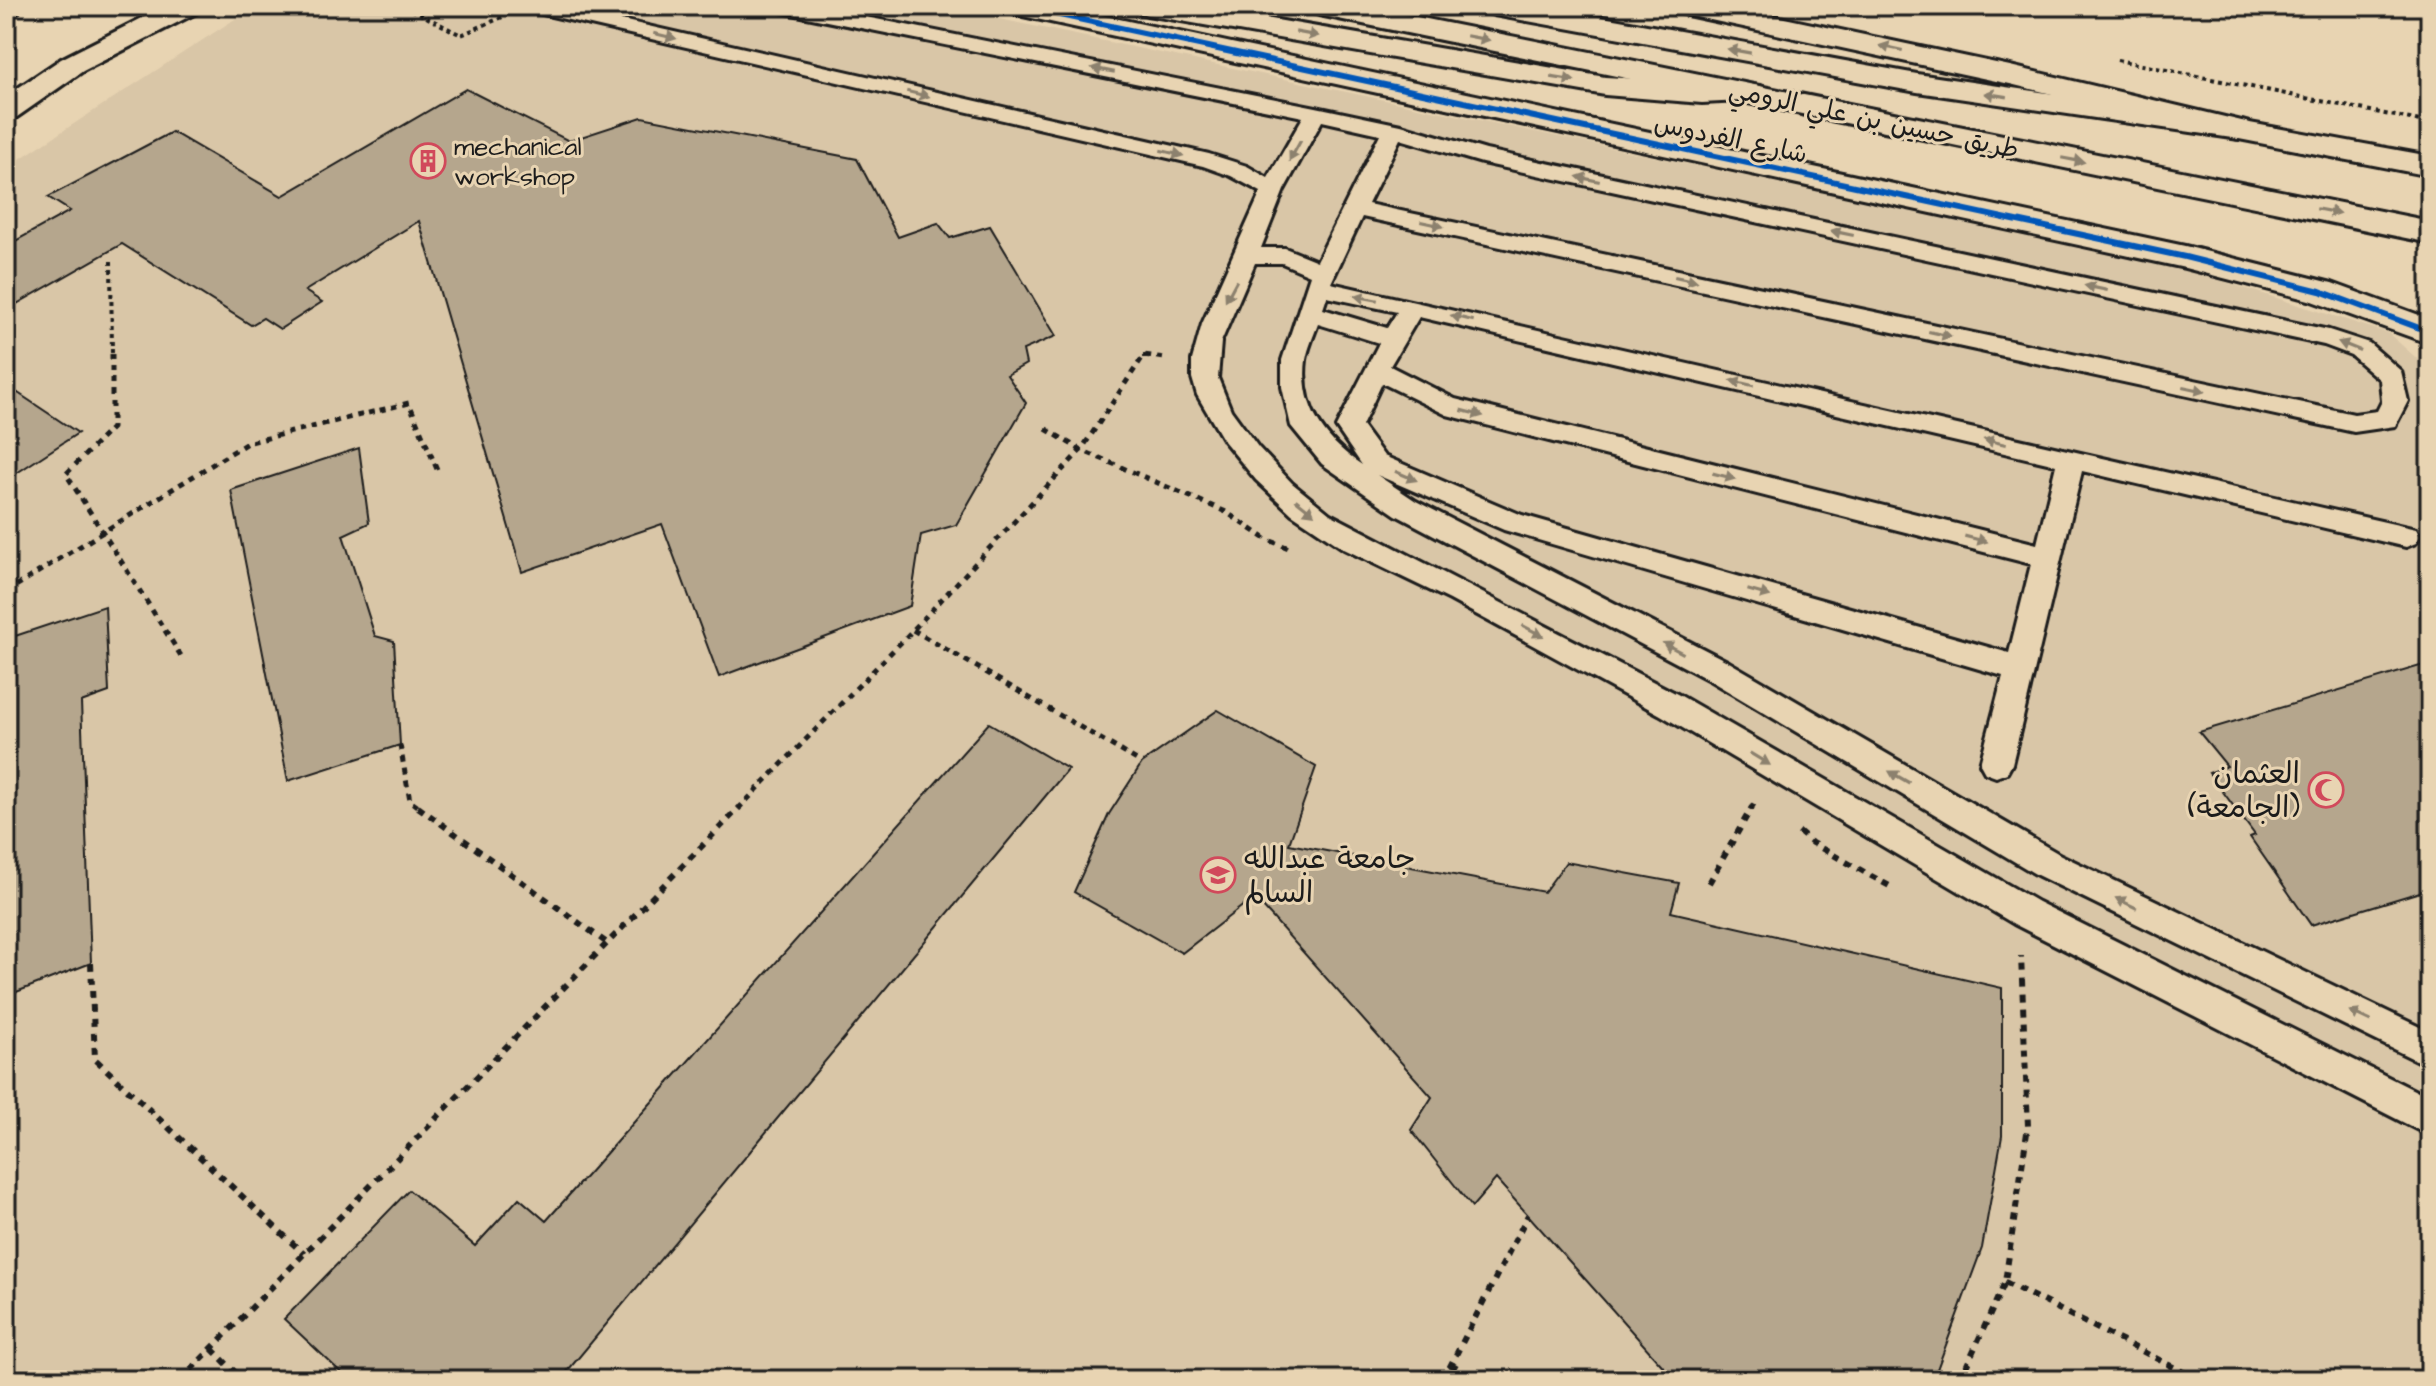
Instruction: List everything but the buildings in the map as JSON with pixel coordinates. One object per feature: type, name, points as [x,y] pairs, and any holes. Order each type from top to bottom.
[{"type":"main road","points":[[6,89],[133,6]]},
{"type":"main road","points":[[6,110],[72,65],[188,6]]},
{"type":"main road","name":"شارع الفردوس","points":[[1018,6],[2170,253],[2320,291],[2430,332]]},
{"type":"main road","points":[[1147,6],[1605,86],[1702,94],[1750,93]]},
{"type":"main road","name":"طريق حسين بن علي الرومي","points":[[1319,6],[2430,232]]},
{"type":"main road","name":"طريق حسين بن علي الرومي","points":[[1494,6],[1917,83],[2239,130],[2430,166]]},
{"type":"main road","points":[[1687,6],[1948,61],[2239,130]]},
{"type":"lane","points":[[782,6],[1316,113],[1393,130],[1482,156],[2329,338],[2360,349],[2392,377],[2395,401],[2386,419],[2354,423],[1355,208]]},
{"type":"lane","points":[[526,9],[1209,161],[1239,171],[1273,190]]},
{"type":"lane","points":[[1316,113],[1273,190],[1236,282],[1218,314],[1203,363],[1208,391],[1229,431],[1270,479],[1337,532],[1419,571],[1674,707],[1821,796],[2026,913],[2249,1022],[2430,1118]]},
{"type":"lane","points":[[1393,130],[1318,291],[1294,360],[1295,387],[1304,426],[1331,457],[1406,508],[1719,671],[2049,865],[2430,1050]]},
{"type":"lane","points":[[1246,255],[1285,256],[1318,291],[1394,339]]},
{"type":"lane","points":[[1318,291],[1412,307],[2406,536]]},
{"type":"lane","points":[[1412,307],[1376,369],[1349,427],[1375,463],[1514,523],[2021,669]]},
{"type":"lane","points":[[1376,369],[1447,406],[2047,557]]},
{"type":"lane","points":[[1996,764],[2071,460]]},
{"type":"path","points":[[405,6],[461,35],[526,9]]},
{"type":"path","points":[[2117,60],[2430,123]]},
{"type":"path","points":[[111,261],[112,428],[66,474],[183,659]]},
{"type":"path","points":[[6,592],[247,443],[409,403],[439,474]]},
{"type":"path","points":[[1046,429],[1081,450],[1226,512],[1266,539],[1294,550]]},
{"type":"path","points":[[181,1380],[913,630],[1081,450]]},
{"type":"path","points":[[913,630],[1142,763]]},
{"type":"path","points":[[400,745],[410,801],[607,943]]},
{"type":"path","points":[[1709,883],[1759,795],[1770,805]]},
{"type":"path","points":[[1791,824],[1812,843],[1894,889]]},
{"type":"path","points":[[2007,948],[2035,962]]},
{"type":"path","points":[[1960,1380],[2005,1282],[2028,1126],[2021,955]]},
{"type":"path","points":[[91,963],[95,1059],[304,1254]]},
{"type":"path","points":[[1443,1380],[1528,1215]]},
{"type":"path","points":[[2005,1282],[2199,1380]]},
{"type":"path","points":[[212,1349],[243,1380]]},
{"type":"path","points":[[1451,1364],[1477,1380]]},
{"type":"shaded area","name":"جامعة عبدالله السالم","points":[[255,6],[938,6],[2177,267],[2388,333],[2430,370],[2430,1380],[6,1380],[6,168]]},
{"type":"cycle path","points":[[1018,6],[2185,257],[2320,291],[2430,332]]},
{"type":"place","name":"mechanical workshop","points":[[428,161]]},
{"type":"place","name":"العثمان (الجامعة)","points":[[2326,790]]},
{"type":"place","name":"جامعة عبدالله السالم","points":[[1218,875]]}]
